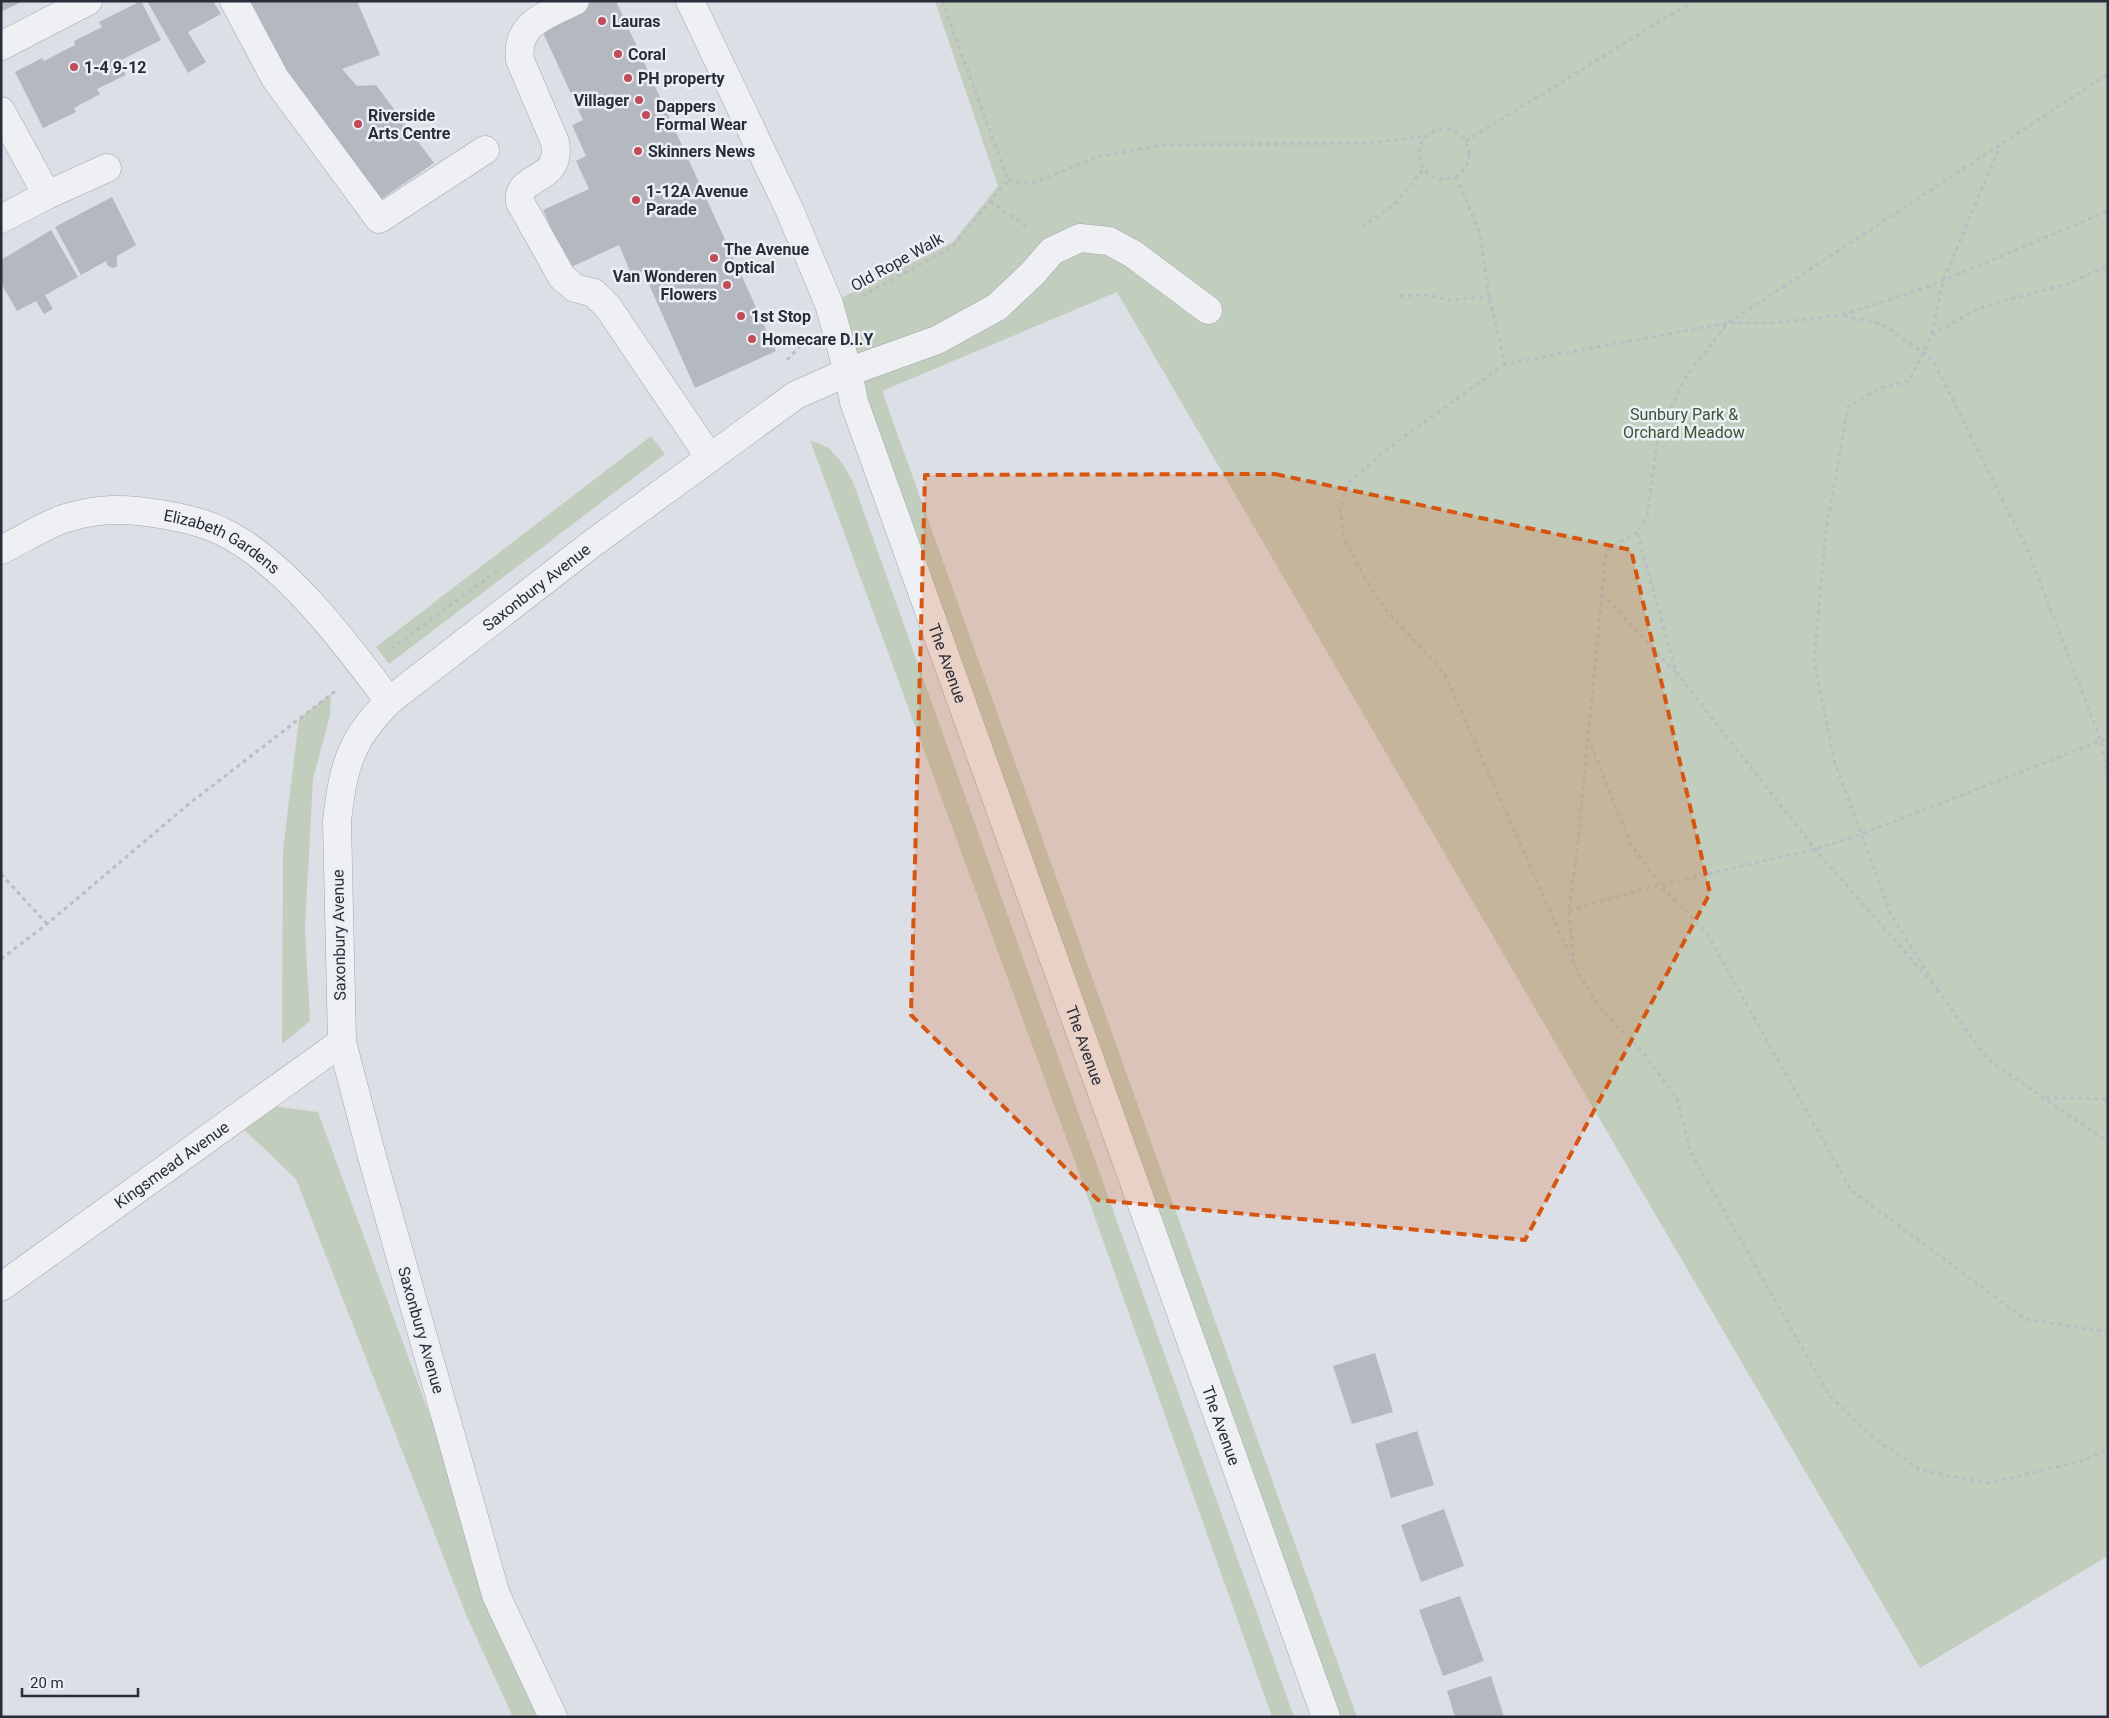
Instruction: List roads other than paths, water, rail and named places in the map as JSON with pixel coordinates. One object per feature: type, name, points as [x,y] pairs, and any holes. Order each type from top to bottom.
[{"type":"street","points":[[1,46],[88,1]]},
{"type":"street","points":[[234,1],[275,78],[379,219],[485,150]]},
{"type":"street","points":[[575,1],[529,26],[522,37],[519,47],[520,60],[554,142],[556,152],[555,162],[550,169],[521,188],[519,194],[520,202],[562,277],[575,288],[594,293],[608,307],[710,458]]},
{"type":"street","name":"The Avenue","points":[[690,1],[790,211],[832,312],[854,402],[1326,1717]]},
{"type":"street","points":[[1,111],[47,195]]},
{"type":"street","points":[[1,219],[106,168]]},
{"type":"street","name":"Saxonbury Avenue","points":[[553,1717],[496,1595],[371,1153],[342,1042],[336,821],[340,794],[354,748],[372,720],[389,701],[593,543],[796,396],[848,372],[937,340],[997,307],[1032,274],[1052,251],[1080,238],[1109,241],[1133,254],[1208,310]]},
{"type":"street","name":"Elizabeth Gardens","points":[[1,550],[64,518],[105,509],[145,512],[192,520],[229,535],[267,562],[317,611],[389,701]]},
{"type":"street","name":"Kingsmead Avenue","points":[[1,1287],[342,1042]]},
{"type":"place","name":"Lauras","points":[[602,21]]},
{"type":"place","name":"Coral","points":[[618,54]]},
{"type":"place","name":"1-4 9-12","points":[[74,67]]},
{"type":"place","name":"PH property","points":[[628,78]]},
{"type":"place","name":"Villager","points":[[639,100]]},
{"type":"place","name":"Dappers Formal Wear","points":[[646,115]]},
{"type":"place","name":"Riverside Arts Centre","points":[[358,124]]},
{"type":"place","name":"Skinners News","points":[[638,151]]},
{"type":"place","name":"1-12A Avenue Parade","points":[[636,200]]},
{"type":"place","name":"The Avenue Optical","points":[[714,258]]},
{"type":"place","name":"Van Wonderen Flowers","points":[[727,285]]},
{"type":"place","name":"1st Stop","points":[[741,316]]},
{"type":"place","name":"Homecare D.I.Y","points":[[752,339]]},
{"type":"park label","name":"Sunbury Park & Orchard Meadow","points":[[1684,423]]}]
